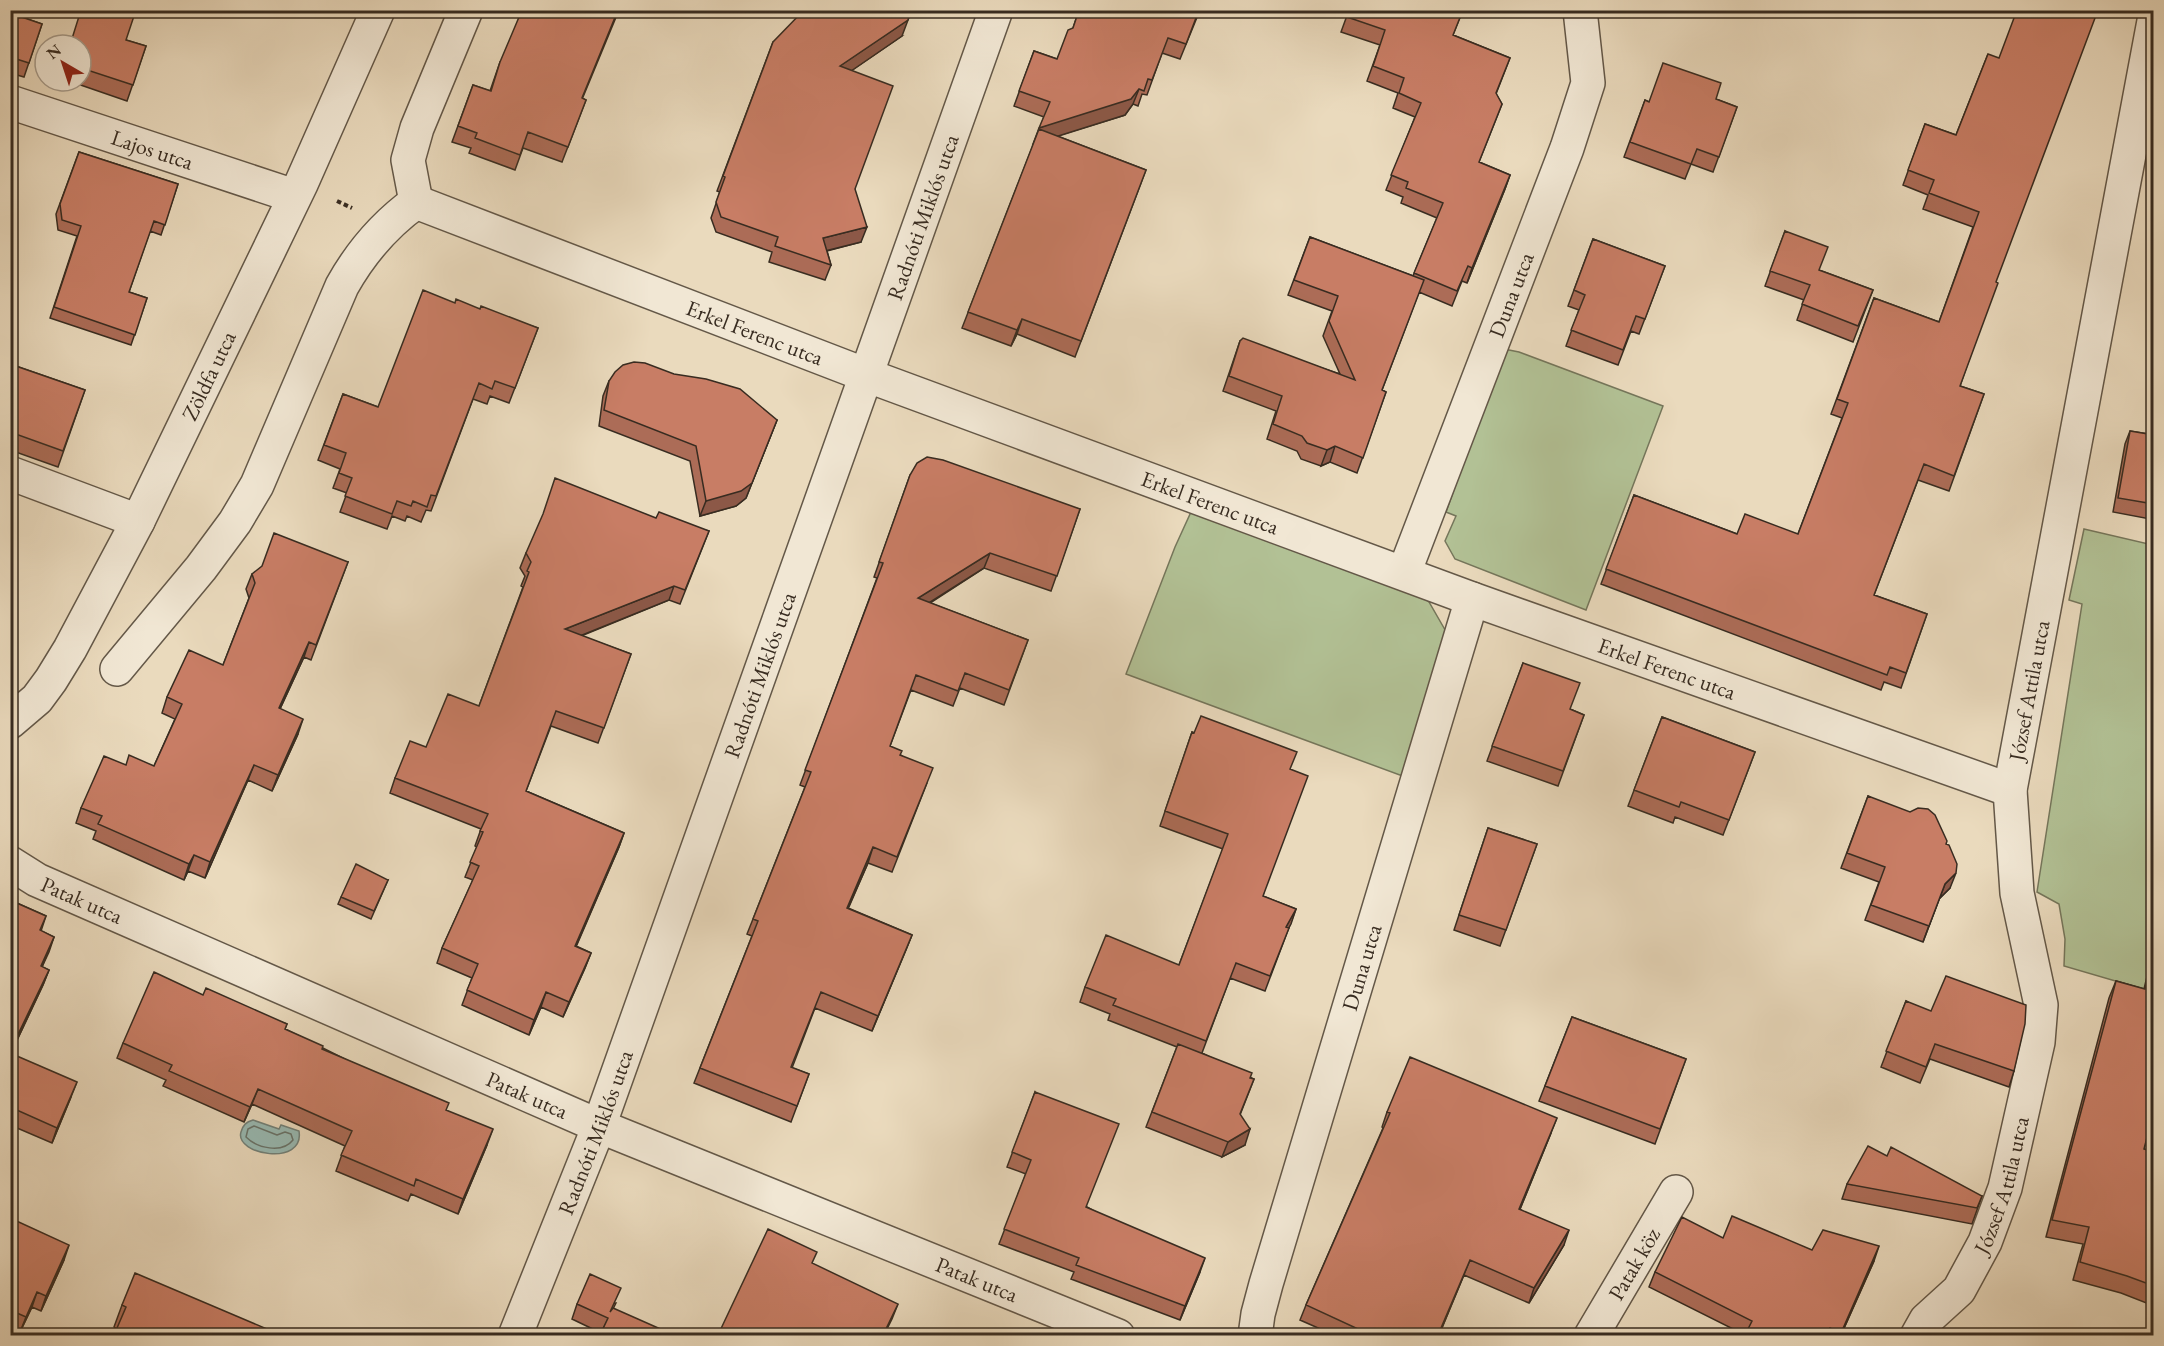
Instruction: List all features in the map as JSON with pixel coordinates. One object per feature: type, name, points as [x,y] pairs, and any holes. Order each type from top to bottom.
[{"type":"street","name":"Zöldfa utca","points":[[10,722],[37,699],[51,680],[138,521],[297,190],[378,10]]},
{"type":"street","points":[[117,669],[201,568],[235,522],[257,485],[342,286],[358,258],[388,225],[416,202],[408,160],[417,128],[466,10]]},
{"type":"street","name":"Radnóti Miklós utca","points":[[515,1335],[599,1126],[996,10]]},
{"type":"street","name":"Duna utca","points":[[1404,573],[1568,148],[1588,83],[1580,10]]},
{"type":"street","name":"József Attila utca","points":[[1917,1335],[1926,1320],[1959,1290],[1985,1242],[2005,1188],[2038,1042],[2041,1005],[2017,893],[2010,790],[2154,21]]},
{"type":"street","name":"Lajos utca","points":[[10,102],[297,190]]},
{"type":"street","name":"Erkel Ferenc utca","points":[[416,202],[866,375],[1472,599],[2010,790]]},
{"type":"street","points":[[10,473],[138,521]]},
{"type":"street","name":"Duna utca","points":[[1255,1335],[1258,1314],[1270,1273],[1472,599]]},
{"type":"street","name":"Patak utca","points":[[10,863],[37,880],[599,1126],[1118,1335]]},
{"type":"street","name":"Patak köz","points":[[1591,1335],[1676,1192]]},
{"type":"path","points":[[297,190],[388,225]]},
{"type":"green space","points":[[1504,349],[1519,352],[1663,406],[1586,610],[1455,559],[1445,541],[1456,516],[1446,512]]},
{"type":"green space","points":[[1191,512],[1419,592],[1429,602],[1448,635],[1408,778],[1126,674],[1175,547]]},
{"type":"green space","points":[[2084,529],[2153,545],[2153,992],[2064,966],[2065,939],[2059,904],[2037,892],[2082,604],[2069,600]]},
{"type":"water","points":[[253,1120],[279,1129],[281,1125],[299,1131],[298,1142],[291,1150],[281,1153],[270,1154],[248,1147],[242,1140],[241,1132],[245,1124]]},
{"type":"building","points":[[81,10],[119,10],[134,16],[126,40],[146,46],[133,85],[93,72],[93,33],[74,33]]},
{"type":"building","points":[[522,10],[618,10],[582,98],[586,100],[568,147],[528,132],[520,155],[475,138],[477,133],[458,126],[473,85],[491,91],[500,62]]},
{"type":"building","points":[[804,10],[911,10],[908,20],[840,66],[893,86],[855,189],[867,227],[823,238],[831,265],[775,246],[778,237],[721,217],[716,202],[725,177],[723,176],[773,42]]},
{"type":"building","points":[[1079,10],[1199,10],[1186,44],[1168,38],[1152,80],[1148,79],[1144,91],[1139,89],[1131,99],[1039,128],[1050,102],[1019,91],[1034,51],[1057,59],[1068,30],[1073,28]]},
{"type":"building","points":[[1349,10],[1463,10],[1453,35],[1510,58],[1496,93],[1502,104],[1479,162],[1510,175],[1472,268],[1468,266],[1457,291],[1414,273],[1443,203],[1406,188],[1408,182],[1391,175],[1421,103],[1399,93],[1404,78],[1373,66],[1385,30],[1347,17]]},
{"type":"building","points":[[2017,10],[2098,10],[1996,282],[1998,283],[1960,386],[1984,394],[1954,476],[1924,464],[1874,595],[1927,614],[1906,673],[1890,667],[1887,675],[1606,569],[1634,495],[1737,534],[1745,514],[1798,534],[1848,403],[1837,399],[1874,298],[1939,322],[1979,212],[1929,193],[1934,180],[1908,170],[1925,124],[1956,135],[1988,54],[1999,58]]},
{"type":"building","points":[[10,13],[42,24],[39,33],[33,33],[33,51],[29,63],[10,57]]},
{"type":"building","points":[[1663,63],[1721,83],[1716,99],[1737,107],[1719,157],[1697,149],[1691,164],[1630,142],[1645,100],[1649,102]]},
{"type":"building","points":[[1039,129],[1146,170],[1081,341],[1022,319],[1017,330],[968,312]]},
{"type":"building","points":[[79,152],[178,184],[165,225],[154,221],[129,292],[147,298],[135,335],[54,307],[81,226],[62,220],[60,204]]},
{"type":"building","points":[[1785,231],[1828,247],[1819,270],[1873,290],[1858,326],[1802,304],[1810,285],[1770,271]]},
{"type":"building","points":[[1310,237],[1424,280],[1382,390],[1386,392],[1363,458],[1335,446],[1327,450],[1307,443],[1302,436],[1273,424],[1282,396],[1229,376],[1243,338],[1355,380],[1329,321],[1338,296],[1294,280]]},
{"type":"building","points":[[1593,239],[1665,266],[1645,319],[1636,316],[1623,350],[1571,330],[1585,295],[1574,290]]},
{"type":"building","points":[[423,290],[455,303],[456,299],[480,309],[481,306],[538,328],[515,388],[495,381],[492,389],[479,383],[436,496],[431,495],[427,507],[413,501],[411,506],[397,501],[392,514],[345,496],[352,478],[339,473],[346,453],[324,445],[343,394],[378,407]]},
{"type":"building","points":[[634,362],[740,389],[777,420],[752,483],[741,491],[706,501],[696,446],[604,410],[609,381],[623,365]]},
{"type":"building","points":[[10,364],[85,390],[63,451],[10,432]]},
{"type":"building","points":[[2130,431],[2154,435],[2154,504],[2118,498]]},
{"type":"building","points":[[927,457],[943,460],[1080,509],[1057,576],[990,553],[918,598],[1028,640],[1009,690],[965,673],[958,691],[916,675],[890,746],[902,751],[900,755],[933,768],[897,857],[873,847],[847,908],[912,935],[878,1016],[821,992],[791,1067],[809,1074],[797,1106],[700,1068],[758,921],[753,919],[811,772],[805,770],[883,563],[879,562],[910,475],[917,463]]},
{"type":"building","points":[[555,478],[656,518],[659,512],[709,531],[685,590],[674,586],[565,629],[631,654],[604,728],[556,711],[526,791],[624,833],[575,946],[591,953],[569,1002],[546,992],[534,1020],[467,990],[478,964],[442,948],[479,866],[470,862],[488,814],[395,778],[410,741],[426,747],[448,694],[479,706],[529,572],[527,571],[531,562],[526,553]]},
{"type":"building","points":[[274,533],[348,562],[316,645],[309,642],[279,708],[303,719],[278,775],[254,765],[210,862],[194,855],[189,864],[98,824],[102,816],[81,808],[104,756],[126,765],[129,755],[154,766],[182,704],[167,697],[189,650],[223,665],[255,583],[252,574],[262,566]]},
{"type":"building","points":[[1523,663],[1580,683],[1570,709],[1584,715],[1563,771],[1492,746]]},
{"type":"building","points":[[1201,716],[1297,752],[1290,769],[1308,776],[1263,896],[1296,909],[1286,927],[1289,928],[1270,976],[1236,963],[1206,1041],[1113,1005],[1116,999],[1085,987],[1106,935],[1179,965],[1228,834],[1165,811],[1192,732],[1194,733]]},
{"type":"building","points":[[1662,717],[1755,752],[1729,820],[1681,802],[1679,807],[1634,790]]},
{"type":"building","points":[[1868,796],[1910,812],[1918,808],[1928,809],[1935,815],[1947,841],[1946,844],[1949,845],[1957,864],[1956,873],[1945,884],[1929,926],[1871,905],[1885,867],[1847,853]]},
{"type":"building","points":[[1488,828],[1537,844],[1506,930],[1459,915]]},
{"type":"building","points":[[356,864],[388,880],[374,911],[341,897]]},
{"type":"building","points":[[10,900],[46,916],[40,930],[54,937],[41,966],[49,970],[10,1051]]},
{"type":"building","points":[[2154,956],[2154,1110],[2144,1149],[2154,1152],[2154,1286],[2080,1262],[2089,1227],[2052,1220],[2116,981],[2145,989]]},
{"type":"building","points":[[154,972],[203,995],[206,988],[287,1024],[285,1029],[323,1046],[322,1049],[449,1103],[446,1110],[493,1129],[463,1199],[416,1179],[414,1186],[341,1155],[352,1131],[258,1089],[250,1107],[169,1071],[172,1065],[123,1043]]},
{"type":"building","points":[[1946,976],[2026,1005],[2025,1024],[2014,1071],[1935,1044],[1926,1067],[1886,1051],[1906,1001],[1931,1011]]},
{"type":"building","points":[[1572,1017],[1686,1059],[1660,1129],[1545,1086]]},
{"type":"building","points":[[1178,1044],[1252,1073],[1250,1078],[1254,1079],[1240,1114],[1250,1129],[1228,1142],[1152,1112]]},
{"type":"building","points":[[10,1053],[77,1082],[57,1128],[10,1107]]},
{"type":"building","points":[[1410,1057],[1557,1118],[1519,1209],[1569,1230],[1534,1288],[1470,1260],[1438,1335],[1371,1335],[1306,1305],[1390,1113],[1387,1112]]},
{"type":"building","points":[[1035,1092],[1119,1124],[1086,1207],[1205,1258],[1185,1306],[1076,1265],[1079,1258],[1004,1229],[1031,1160],[1012,1152]]},
{"type":"building","points":[[1868,1146],[1887,1156],[1891,1147],[1982,1196],[1977,1208],[1847,1184]]},
{"type":"building","points":[[1732,1216],[1812,1250],[1823,1230],[1879,1246],[1841,1333],[1830,1328],[1826,1335],[1745,1335],[1752,1321],[1655,1272],[1682,1217],[1723,1238]]},
{"type":"building","points":[[10,1218],[69,1245],[46,1296],[37,1292],[26,1317],[10,1310]]},
{"type":"building","points":[[768,1229],[817,1252],[812,1263],[898,1304],[883,1335],[718,1335]]},
{"type":"building","points":[[135,1273],[281,1335],[114,1335],[126,1307],[122,1305]]},
{"type":"building","points":[[590,1274],[621,1288],[610,1312],[613,1308],[674,1335],[600,1335],[608,1318],[577,1304]]}]
